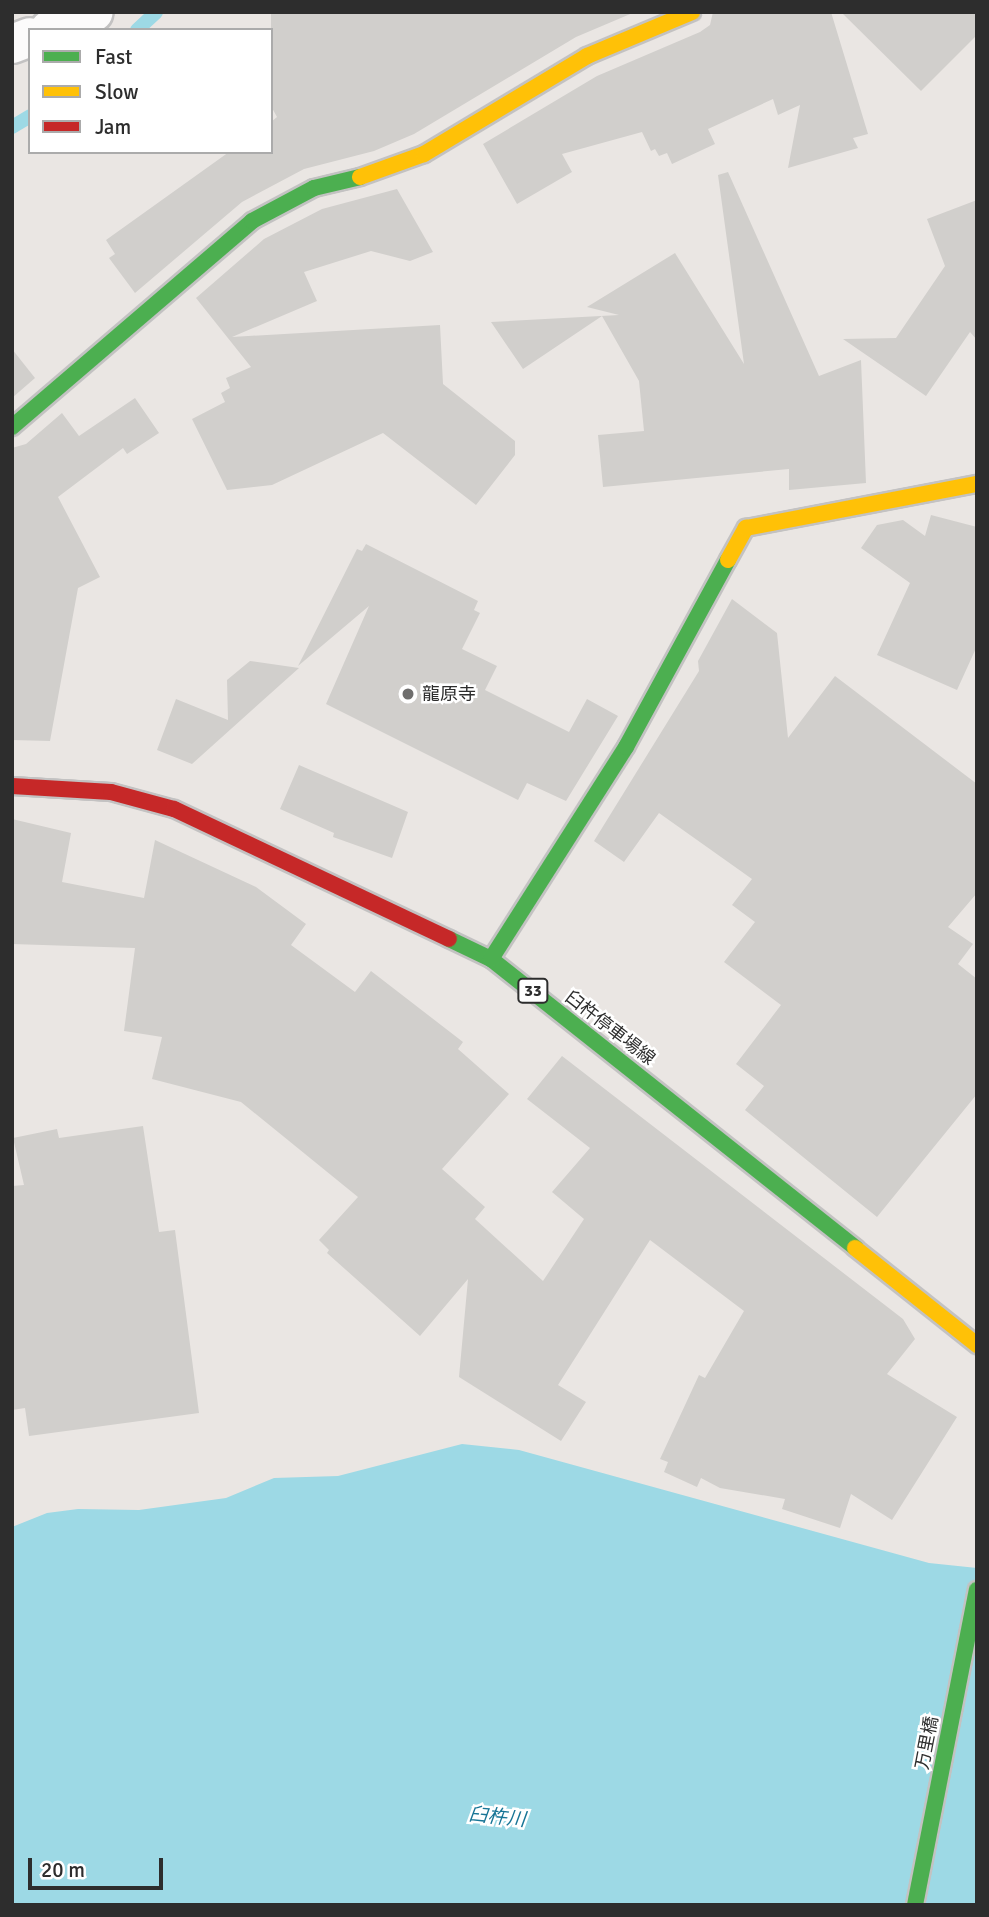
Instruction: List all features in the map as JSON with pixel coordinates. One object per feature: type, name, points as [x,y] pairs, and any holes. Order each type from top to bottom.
[{"type":"street","points":[[54,28],[94,12]]},
{"type":"street","points":[[12,427],[253,221],[314,188],[382,172],[424,155],[558,71],[692,12]]},
{"type":"street","points":[[492,958],[626,747],[746,528],[977,484]]},
{"type":"street","name":"臼杵停車場線","points":[[12,786],[111,792],[174,809],[492,958],[977,1345]]},
{"type":"street","name":"万里橋","points":[[915,1905],[977,1590]]},
{"type":"water","name":"臼杵川","points":[[462,1444],[519,1450],[929,1563],[977,1568],[977,1905],[12,1905],[12,1527],[47,1513],[78,1509],[139,1510],[226,1498],[274,1478],[338,1476]]},
{"type":"building","points":[[271,12],[635,12],[576,37],[414,134],[374,151],[304,169],[242,202],[135,293],[109,258],[115,254],[106,240],[226,154],[273,154],[273,120],[277,117],[273,110]]},
{"type":"building","points":[[713,12],[831,12],[868,134],[853,138],[858,148],[788,168],[800,105],[778,115],[773,99],[708,129],[715,144],[672,164],[667,153],[659,156],[655,149],[651,151],[642,132],[562,154],[572,172],[517,204],[483,144],[597,76],[700,32],[710,25]]},
{"type":"building","points":[[841,12],[977,12],[977,35],[921,91]]},
{"type":"building","points":[[728,172],[819,376],[861,360],[866,483],[789,490],[789,469],[603,487],[598,435],[644,431],[639,381],[602,316],[523,369],[491,322],[619,315],[587,307],[675,253],[744,364],[718,175]]},
{"type":"building","points":[[397,189],[433,252],[410,261],[371,251],[304,272],[317,301],[232,337],[440,325],[443,384],[515,441],[515,455],[476,505],[383,433],[272,485],[227,490],[192,419],[225,402],[221,393],[230,388],[226,378],[251,367],[196,298],[264,239],[322,209]]},
{"type":"building","points":[[977,200],[977,340],[970,332],[926,396],[843,339],[896,338],[945,266],[927,219]]},
{"type":"building","points":[[12,349],[35,378],[12,398]]},
{"type":"building","points":[[135,398],[159,433],[127,454],[123,448],[58,497],[100,577],[78,588],[50,741],[12,740],[12,448],[26,444],[62,413],[79,436]]},
{"type":"building","points":[[931,515],[977,527],[977,646],[957,690],[877,655],[910,583],[861,548],[877,525],[903,520],[925,536]]},
{"type":"building","name":"龍原寺","points":[[366,544],[478,601],[474,610],[480,613],[462,649],[497,666],[485,690],[569,732],[587,699],[618,716],[566,801],[527,783],[518,800],[326,704],[369,606],[298,666],[357,549],[362,551]]},
{"type":"building","points":[[732,599],[777,633],[788,738],[835,676],[977,784],[977,893],[948,927],[973,944],[958,964],[977,979],[977,1094],[877,1217],[745,1110],[764,1086],[736,1064],[781,1005],[724,962],[755,922],[732,905],[752,879],[659,813],[624,862],[594,841],[699,671],[698,661]]},
{"type":"building","points":[[250,661],[299,668],[192,764],[157,750],[176,699],[228,720],[227,680]]},
{"type":"building","points":[[299,765],[408,812],[392,858],[333,837],[334,833],[280,809]]},
{"type":"building","points":[[12,819],[71,833],[62,882],[144,898],[155,840],[256,887],[306,924],[291,945],[355,992],[371,971],[463,1042],[458,1049],[509,1094],[442,1169],[485,1207],[475,1219],[543,1281],[584,1219],[552,1192],[590,1148],[527,1099],[562,1056],[903,1319],[915,1339],[887,1374],[957,1417],[892,1520],[851,1494],[840,1528],[782,1509],[785,1499],[720,1488],[701,1478],[697,1487],[664,1472],[668,1462],[660,1459],[699,1375],[705,1378],[744,1311],[650,1240],[558,1385],[586,1402],[561,1441],[459,1377],[468,1279],[420,1336],[327,1253],[329,1250],[319,1240],[358,1197],[241,1102],[152,1079],[162,1037],[124,1031],[135,948],[12,944]]},
{"type":"building","points":[[143,1126],[159,1232],[175,1230],[199,1413],[29,1436],[25,1408],[12,1410],[12,1186],[24,1185],[13,1138],[57,1129],[59,1138]]},
{"type":"waterway","points":[[139,28],[156,12]]},
{"type":"waterway","points":[[12,127],[28,117]]},
{"type":"traffic: fast","points":[[12,427],[252,221],[314,188],[360,177]]},
{"type":"traffic: fast","points":[[491,959],[626,747],[728,560]]},
{"type":"traffic: fast","points":[[449,939],[491,959],[855,1248]]},
{"type":"traffic: fast","points":[[915,1905],[977,1590]]},
{"type":"traffic: slow","points":[[360,177],[424,154],[587,56],[692,12]]},
{"type":"traffic: slow","points":[[728,560],[746,528],[977,484]]},
{"type":"traffic: slow","points":[[855,1248],[977,1345]]},
{"type":"traffic: jam","points":[[12,786],[111,792],[174,809],[449,939]]},
{"type":"place","name":"龍原寺","points":[[408,694]]}]
